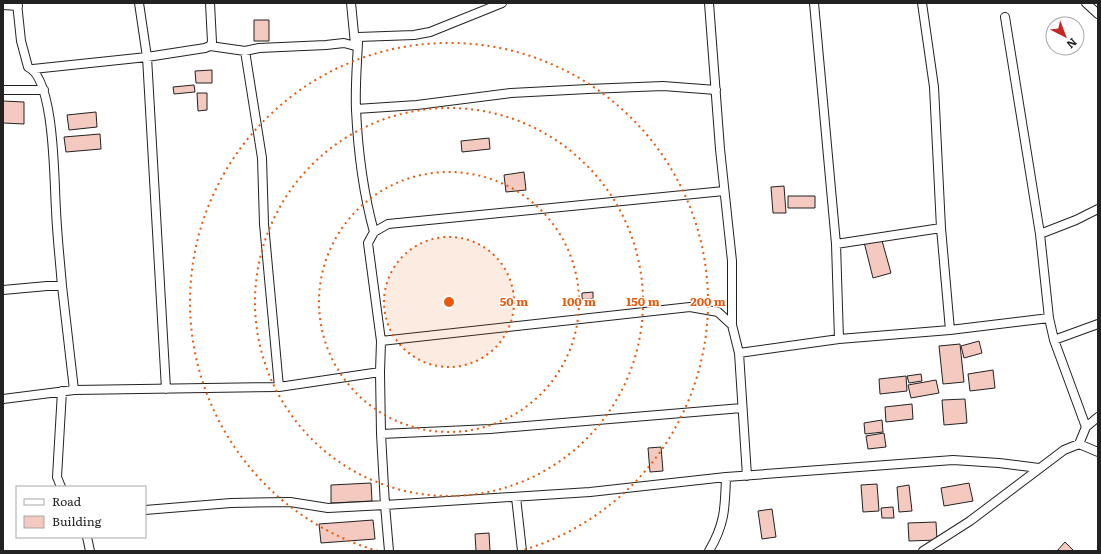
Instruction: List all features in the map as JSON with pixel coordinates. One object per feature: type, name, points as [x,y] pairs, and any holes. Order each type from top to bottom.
[{"type":"street","points":[[139,3],[147,57],[166,389]]},
{"type":"street","points":[[210,3],[212,42],[210,46]]},
{"type":"street","points":[[351,3],[355,46]]},
{"type":"street","points":[[358,37],[414,35],[430,32],[502,3]]},
{"type":"street","points":[[709,3],[720,149],[732,261],[732,325],[739,353],[748,476]]},
{"type":"street","points":[[814,3],[836,244],[839,339]]},
{"type":"street","points":[[922,3],[934,87],[941,228],[950,330]]},
{"type":"street","points":[[1086,3],[1098,14]]},
{"type":"street","points":[[3,5],[18,4],[23,50],[28,67],[33,69],[147,57],[210,46],[245,51],[259,48],[344,43],[355,46]]},
{"type":"street","points":[[1005,17],[1040,234],[1049,318],[1054,340],[1086,427]]},
{"type":"street","points":[[355,46],[358,37]]},
{"type":"street","points":[[358,37],[356,109],[361,168],[367,206],[374,232]]},
{"type":"street","points":[[245,51],[262,158],[264,224],[279,387]]},
{"type":"street","points":[[33,69],[44,90],[53,145],[62,286],[74,390]]},
{"type":"street","points":[[356,109],[418,105],[511,93],[580,89],[663,86],[716,90]]},
{"type":"street","points":[[3,90],[44,90]]},
{"type":"street","points":[[389,551],[381,434],[381,341],[368,243],[374,232],[388,224],[724,191]]},
{"type":"street","points":[[1040,234],[1098,210]]},
{"type":"street","points":[[836,244],[941,228]]},
{"type":"street","points":[[3,290],[62,286]]},
{"type":"street","points":[[381,341],[690,307],[718,312],[732,325]]},
{"type":"street","points":[[739,353],[839,339],[950,330],[1049,318]]},
{"type":"street","points":[[1054,340],[1098,324]]},
{"type":"street","points":[[3,399],[74,390],[279,387],[380,372]]},
{"type":"street","points":[[61,486],[57,476],[62,391]]},
{"type":"street","points":[[381,434],[490,429],[742,408]]},
{"type":"street","points":[[1079,444],[1086,427],[1098,417]]},
{"type":"street","points":[[923,551],[970,520],[1064,450],[1079,444],[1098,452]]},
{"type":"street","points":[[146,510],[232,503],[290,502],[328,508],[385,505],[590,492],[726,477],[953,460],[1039,468]]},
{"type":"street","points":[[709,551],[718,536],[725,510],[726,477]]},
{"type":"street","points":[[516,496],[522,551]]},
{"type":"street","points":[[87,538],[90,551]]},
{"type":"building","points":[[254,20],[269,20],[269,41],[254,41]]},
{"type":"building","points":[[212,70],[212,83],[196,83],[195,71]]},
{"type":"building","points":[[194,85],[195,92],[174,94],[173,87]]},
{"type":"building","points":[[197,93],[207,93],[207,110],[198,111]]},
{"type":"building","points":[[3,101],[24,102],[24,124],[3,123]]},
{"type":"building","points":[[96,112],[97,127],[69,130],[67,115]]},
{"type":"building","points":[[100,134],[101,149],[66,152],[64,137]]},
{"type":"building","points":[[489,138],[490,149],[462,152],[461,141]]},
{"type":"building","points":[[524,172],[526,190],[506,192],[504,175]]},
{"type":"building","points":[[784,186],[786,213],[773,213],[771,187]]},
{"type":"building","points":[[788,196],[815,196],[815,208],[788,208]]},
{"type":"building","points":[[881,237],[891,273],[873,278],[864,242]]},
{"type":"building","points":[[593,292],[593,299],[582,299],[582,293]]},
{"type":"building","points":[[979,341],[982,353],[964,358],[961,346]]},
{"type":"building","points":[[960,344],[964,382],[943,384],[939,346]]},
{"type":"building","points":[[993,370],[995,388],[970,391],[968,374]]},
{"type":"building","points":[[921,374],[922,381],[909,383],[907,376]]},
{"type":"building","points":[[906,376],[907,391],[880,394],[879,379]]},
{"type":"building","points":[[936,380],[939,393],[911,398],[908,385]]},
{"type":"building","points":[[965,399],[967,423],[944,425],[942,400]]},
{"type":"building","points":[[912,404],[913,419],[886,422],[885,407]]},
{"type":"building","points":[[882,420],[883,432],[865,434],[864,423]]},
{"type":"building","points":[[884,433],[886,447],[868,449],[866,436]]},
{"type":"building","points":[[661,447],[663,471],[650,472],[648,448]]},
{"type":"building","points":[[371,483],[372,501],[331,503],[331,485]]},
{"type":"building","points":[[969,483],[973,501],[944,506],[941,488]]},
{"type":"building","points":[[877,484],[879,511],[863,512],[861,485]]},
{"type":"building","points":[[909,485],[912,511],[899,512],[897,487]]},
{"type":"building","points":[[893,507],[894,518],[882,518],[881,508]]},
{"type":"building","points":[[772,509],[776,537],[762,539],[758,511]]},
{"type":"building","points":[[373,520],[375,539],[321,543],[319,524]]},
{"type":"building","points":[[936,522],[937,540],[909,541],[908,523]]},
{"type":"building","points":[[489,533],[490,551],[476,551],[475,534]]},
{"type":"building","points":[[1065,542],[1073,550],[1057,551]]}]
